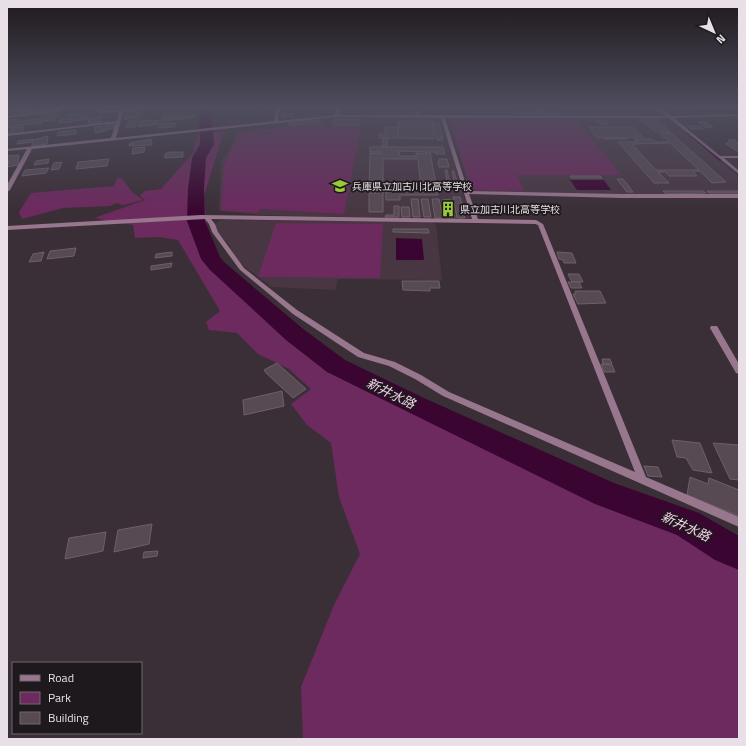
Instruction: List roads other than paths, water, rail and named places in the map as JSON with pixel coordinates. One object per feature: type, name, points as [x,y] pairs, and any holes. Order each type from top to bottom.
[{"type":"street","points":[[7,150],[87,142]]},
{"type":"street","points":[[451,142],[475,220]]},
{"type":"street","points":[[701,142],[739,173]]},
{"type":"street","points":[[7,190],[30,148]]},
{"type":"street","points":[[720,157],[739,156]]},
{"type":"street","points":[[466,192],[622,196],[739,196]]},
{"type":"street","points":[[7,228],[201,217],[533,221],[540,224],[642,478]]},
{"type":"street","points":[[207,218],[212,224],[215,232],[242,269],[295,312],[362,355],[392,364],[418,377],[446,394],[642,478],[739,522]]},
{"type":"street","points":[[714,328],[739,371]]},
{"type":"waterway","name":"新井水路","points":[[207,142],[199,158],[196,189],[196,221],[211,259],[294,334],[336,366],[415,405],[606,494],[688,524],[727,548],[739,553]]},
{"type":"waterway","points":[[699,142],[720,160]]},
{"type":"place","name":"兵庫県立加古川北高等学校","points":[[340,186]]},
{"type":"place","name":"県立加古川北高等学校","points":[[448,209]]}]
